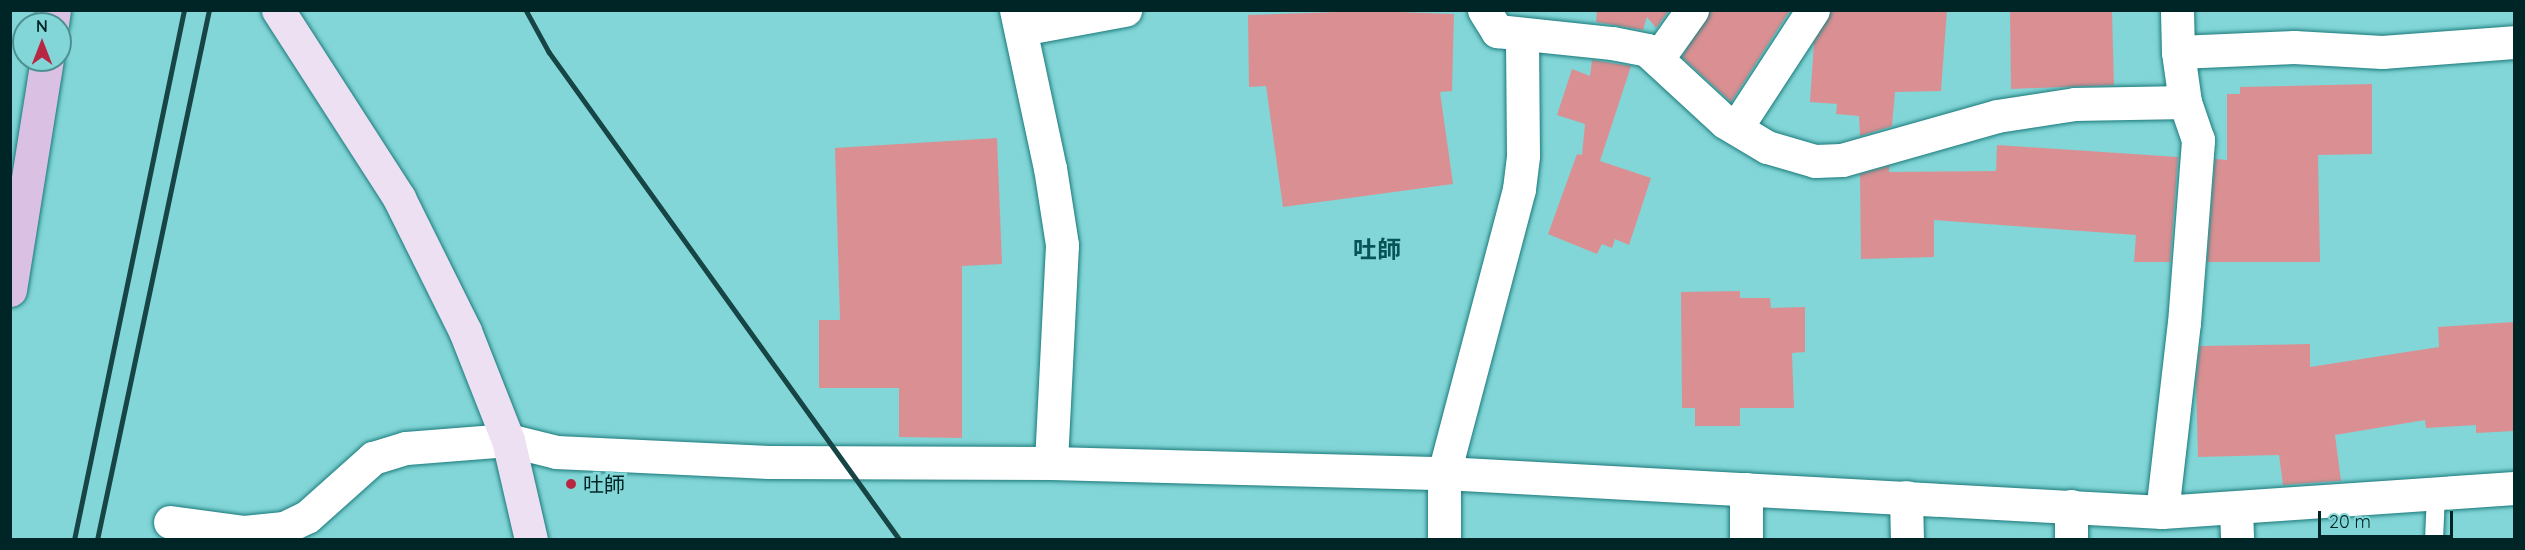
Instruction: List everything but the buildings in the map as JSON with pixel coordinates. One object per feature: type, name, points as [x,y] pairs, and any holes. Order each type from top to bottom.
[{"type":"main road","points":[[10,290],[45,72]]},
{"type":"street","points":[[279,10],[399,198],[465,331],[508,440],[531,540]]},
{"type":"street","points":[[1051,463],[1062,244],[1018,20],[1125,10]]},
{"type":"street","points":[[1484,10],[1497,32],[1632,46],[1658,58],[1725,122],[1791,157],[1842,160],[1997,116],[2075,105],[2185,102]]},
{"type":"street","points":[[1658,58],[1692,10]]},
{"type":"street","points":[[1736,128],[1813,10]]},
{"type":"street","points":[[2162,512],[2184,323],[2198,140],[2185,102],[2178,52],[2177,10]]},
{"type":"street","points":[[1444,540],[1444,472],[1519,189],[1523,145],[1522,35]]},
{"type":"street","points":[[2178,52],[2294,47],[2382,52],[2514,42]]},
{"type":"street","points":[[170,522],[244,532],[284,528],[307,517],[373,458],[406,448],[508,440],[556,452],[769,462],[1051,463],[1444,472],[2071,506],[2162,512],[2236,524],[2436,494],[2514,488]]},
{"type":"street","points":[[1746,489],[1746,540]]},
{"type":"street","points":[[1906,497],[1907,540]]},
{"type":"street","points":[[2071,506],[2071,540]]},
{"type":"lane","points":[[2434,540],[2436,494]]},
{"type":"railway","points":[[74,540],[184,10]]},
{"type":"railway","points":[[97,540],[209,10]]},
{"type":"railway","points":[[526,10],[549,52],[900,540]]},
{"type":"place","name":"吐師","points":[[571,484]]},
{"type":"district","name":"吐師","points":[[1377,250]]}]
